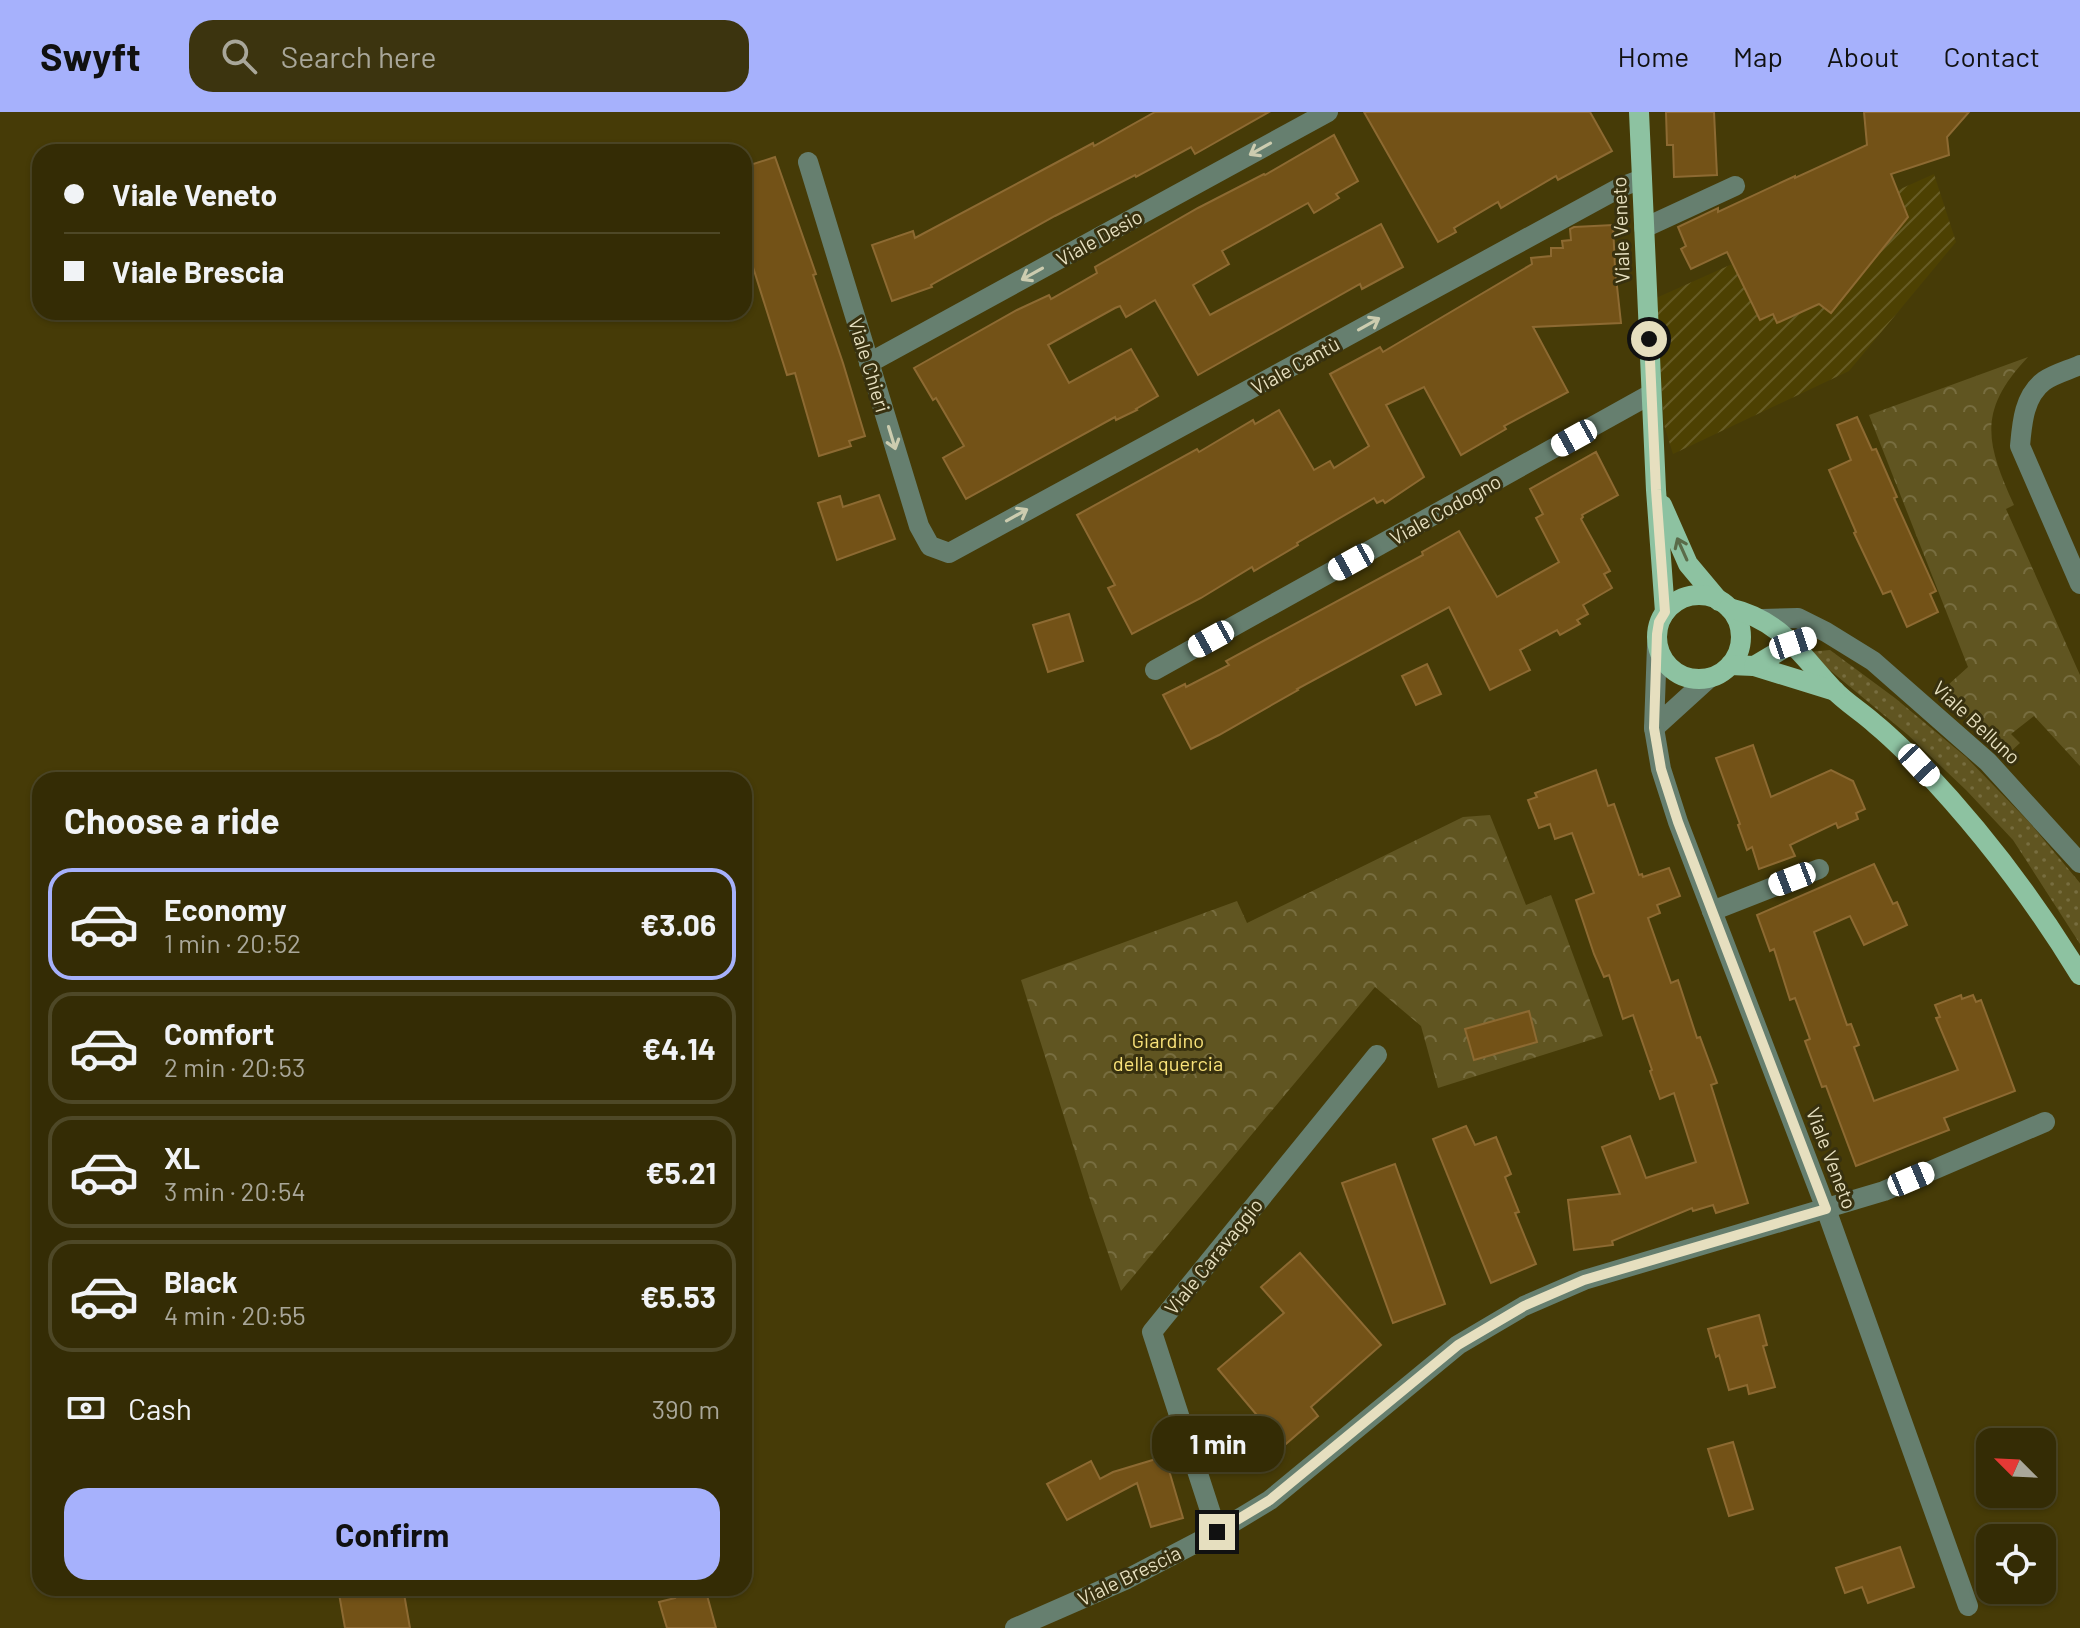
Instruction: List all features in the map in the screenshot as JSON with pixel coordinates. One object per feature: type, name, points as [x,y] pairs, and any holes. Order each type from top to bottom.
[{"type":"main road","name":"Viale Veneto","points":[[1639,112],[1651,394],[1665,612]]},
{"type":"main road","name":"Viale Veneto","points":[[1656,490],[1688,564],[1724,604]]},
{"type":"main road","points":[[1724,604],[1736,618],[1740,630],[1737,655],[1730,665],[1717,676],[1695,680],[1671,669],[1657,645],[1659,622],[1672,605],[1690,596],[1710,597],[1762,619],[1793,643],[1835,691],[1919,765],[1978,829],[2055,933],[2080,975]]},
{"type":"main road","points":[[1754,666],[1793,643]]},
{"type":"main road","points":[[1730,665],[1754,666],[1835,691]]},
{"type":"street","name":"Viale Desio","points":[[869,363],[1328,112]]},
{"type":"street","name":"Viale Chieri","points":[[808,162],[919,526],[930,546],[949,553]]},
{"type":"street","name":"Viale Cantù","points":[[949,553],[1621,187],[1642,179]]},
{"type":"street","points":[[1644,228],[1735,186]]},
{"type":"street","points":[[2080,365],[2045,381],[2030,397],[2022,421],[2020,446],[2080,584]]},
{"type":"street","name":"Viale Codogno","points":[[1155,670],[1651,394]]},
{"type":"street","name":"Viale Belluno","points":[[1762,619],[1798,618],[1873,661],[1988,762],[2080,863]]},
{"type":"street","points":[[1793,643],[1826,632]]},
{"type":"street","name":"Viale Veneto","points":[[1657,645],[1654,728],[1661,769],[1678,822],[1826,1209],[1968,1606]]},
{"type":"street","points":[[1654,728],[1709,678]]},
{"type":"street","points":[[1712,911],[1819,869]]},
{"type":"street","name":"Viale Caravaggio","points":[[1217,1532],[1152,1332],[1377,1055]]},
{"type":"street","name":"Viale Brescia","points":[[1015,1628],[1127,1579],[1270,1500],[1458,1345],[1524,1306],[1584,1280],[1884,1191],[2045,1122]]},
{"type":"shaded area","points":[[1934,174],[1956,242],[1849,371],[1673,454],[1664,425],[1656,298]]},
{"type":"green space","points":[[2028,357],[2000,394],[1991,428],[1993,445],[2014,505],[2006,509],[2080,675],[2080,766],[2034,716],[2011,734],[2020,743],[2009,753],[1938,694],[1968,667],[1869,415]]},
{"type":"green space","points":[[1830,650],[1895,698],[1966,757],[2029,822],[2080,883],[2080,944],[2013,840],[1908,735],[1808,652]]},
{"type":"green space","name":"Giardino della quercia","points":[[1490,815],[1526,905],[1551,895],[1603,1036],[1438,1088],[1421,1026],[1375,987],[1121,1291],[1021,980],[1237,901],[1247,923],[1463,817]]},
{"type":"building","points":[[1155,112],[1269,112],[1195,154],[1191,147],[1055,216],[932,287],[892,301],[872,245],[913,231],[915,238]]},
{"type":"building","points":[[1364,112],[1590,112],[1612,151],[1558,180],[1556,176],[1501,208],[1498,202],[1454,228],[1456,232],[1438,242]]},
{"type":"building","points":[[1666,112],[1714,112],[1717,175],[1674,177],[1673,145],[1667,145]]},
{"type":"building","points":[[1864,112],[1969,112],[1947,137],[1949,155],[1891,174],[1908,217],[1831,313],[1819,304],[1777,323],[1773,314],[1760,320],[1727,252],[1691,269],[1681,249],[1686,246],[1678,227],[1867,145]]},
{"type":"building","points":[[1334,135],[1358,181],[1336,194],[1339,198],[1314,213],[1308,203],[1222,251],[1229,264],[1193,285],[1210,315],[1381,224],[1403,267],[1362,289],[1360,284],[1198,375],[1155,300],[1126,317],[1120,306],[1115,308],[1048,345],[1069,383],[1131,349],[1158,396],[1137,410],[1116,420],[1115,417],[966,499],[943,458],[964,446],[914,368],[1017,310],[1049,295],[1051,299],[1097,273],[1095,267]]},
{"type":"building","points":[[775,157],[816,274],[813,275],[865,436],[849,441],[851,446],[819,456],[795,373],[787,375],[752,264],[752,164]]},
{"type":"building","points":[[1613,225],[1621,323],[1533,327],[1568,392],[1504,426],[1506,429],[1461,455],[1424,387],[1386,405],[1424,477],[1385,503],[1383,500],[1377,503],[1374,498],[1254,571],[1252,567],[1132,634],[1108,588],[1115,585],[1077,515],[1197,449],[1199,452],[1253,420],[1255,424],[1279,410],[1314,470],[1330,461],[1334,468],[1369,446],[1330,374],[1380,347],[1383,352],[1532,264],[1531,258],[1551,256],[1551,248],[1563,248],[1562,241],[1571,240],[1570,229]]},
{"type":"building","points":[[1857,417],[1872,450],[1876,449],[1897,497],[1894,498],[1936,591],[1930,594],[1938,612],[1907,627],[1891,591],[1883,594],[1829,470],[1851,460],[1837,425]]},
{"type":"building","points":[[1596,452],[1618,495],[1582,515],[1581,519],[1610,571],[1604,574],[1612,588],[1583,605],[1588,614],[1577,620],[1580,624],[1560,635],[1557,630],[1520,650],[1530,670],[1490,690],[1449,607],[1191,749],[1163,695],[1229,665],[1226,661],[1423,555],[1422,552],[1459,531],[1497,597],[1559,562],[1536,518],[1543,514],[1530,489]]},
{"type":"building","points":[[879,495],[895,539],[837,560],[818,503],[840,496],[843,507]]},
{"type":"building","points":[[1069,614],[1083,661],[1048,672],[1033,625]]},
{"type":"building","points":[[1427,664],[1441,694],[1416,705],[1402,676]]},
{"type":"building","points":[[1753,745],[1771,797],[1831,770],[1853,781],[1865,809],[1856,813],[1858,819],[1838,828],[1836,823],[1790,845],[1795,856],[1759,869],[1752,847],[1747,850],[1716,758]]},
{"type":"building","points":[[1596,770],[1608,806],[1614,804],[1639,875],[1643,877],[1669,868],[1680,896],[1657,905],[1660,913],[1648,918],[1671,983],[1678,980],[1697,1038],[1700,1037],[1717,1083],[1711,1085],[1748,1203],[1716,1213],[1713,1205],[1693,1211],[1692,1208],[1612,1241],[1613,1245],[1574,1250],[1568,1200],[1620,1194],[1602,1147],[1630,1136],[1646,1178],[1696,1162],[1674,1093],[1660,1099],[1633,1015],[1623,1019],[1609,975],[1604,977],[1594,954],[1576,900],[1594,893],[1572,833],[1555,839],[1550,824],[1539,828],[1528,800],[1537,797],[1535,793]]},
{"type":"building","points":[[1874,864],[1907,925],[1864,945],[1850,916],[1814,932],[1847,1025],[1851,1024],[1859,1045],[1854,1047],[1874,1101],[1958,1070],[1936,1018],[1940,1017],[1935,1005],[1961,995],[1962,999],[1973,995],[1976,1002],[1981,1000],[2015,1091],[1944,1118],[1949,1130],[1856,1166],[1826,1086],[1822,1087],[1805,1041],[1810,1039],[1795,998],[1790,1000],[1774,949],[1770,951],[1757,915]]},
{"type":"building","points":[[1529,1011],[1537,1042],[1474,1060],[1465,1029]]},
{"type":"building","points":[[1466,1126],[1475,1145],[1496,1137],[1511,1174],[1505,1177],[1519,1212],[1515,1213],[1536,1264],[1491,1283],[1433,1139]]},
{"type":"building","points":[[1395,1164],[1445,1304],[1393,1323],[1342,1183]]},
{"type":"building","points":[[1300,1253],[1381,1345],[1311,1407],[1318,1416],[1272,1456],[1245,1424],[1256,1414],[1218,1369],[1284,1313],[1261,1287]]},
{"type":"building","points":[[1759,1315],[1767,1345],[1763,1346],[1775,1387],[1749,1394],[1747,1385],[1729,1390],[1708,1329]]},
{"type":"building","points":[[1733,1442],[1753,1509],[1729,1516],[1708,1449]]},
{"type":"building","points":[[1166,1456],[1183,1518],[1151,1527],[1137,1483],[1067,1520],[1047,1484],[1091,1461],[1100,1479]]},
{"type":"building","points":[[1900,1547],[1914,1587],[1868,1603],[1862,1587],[1845,1593],[1836,1568]]},
{"type":"building","points":[[339,1596],[404,1596],[410,1628],[345,1628]]},
{"type":"building","points":[[707,1596],[716,1628],[667,1628],[659,1602]]},
{"type":"route","points":[[1217,1532],[1270,1500],[1458,1345],[1524,1306],[1584,1280],[1826,1209],[1678,822],[1661,769],[1654,728],[1657,634],[1665,612],[1649,339]]}]
